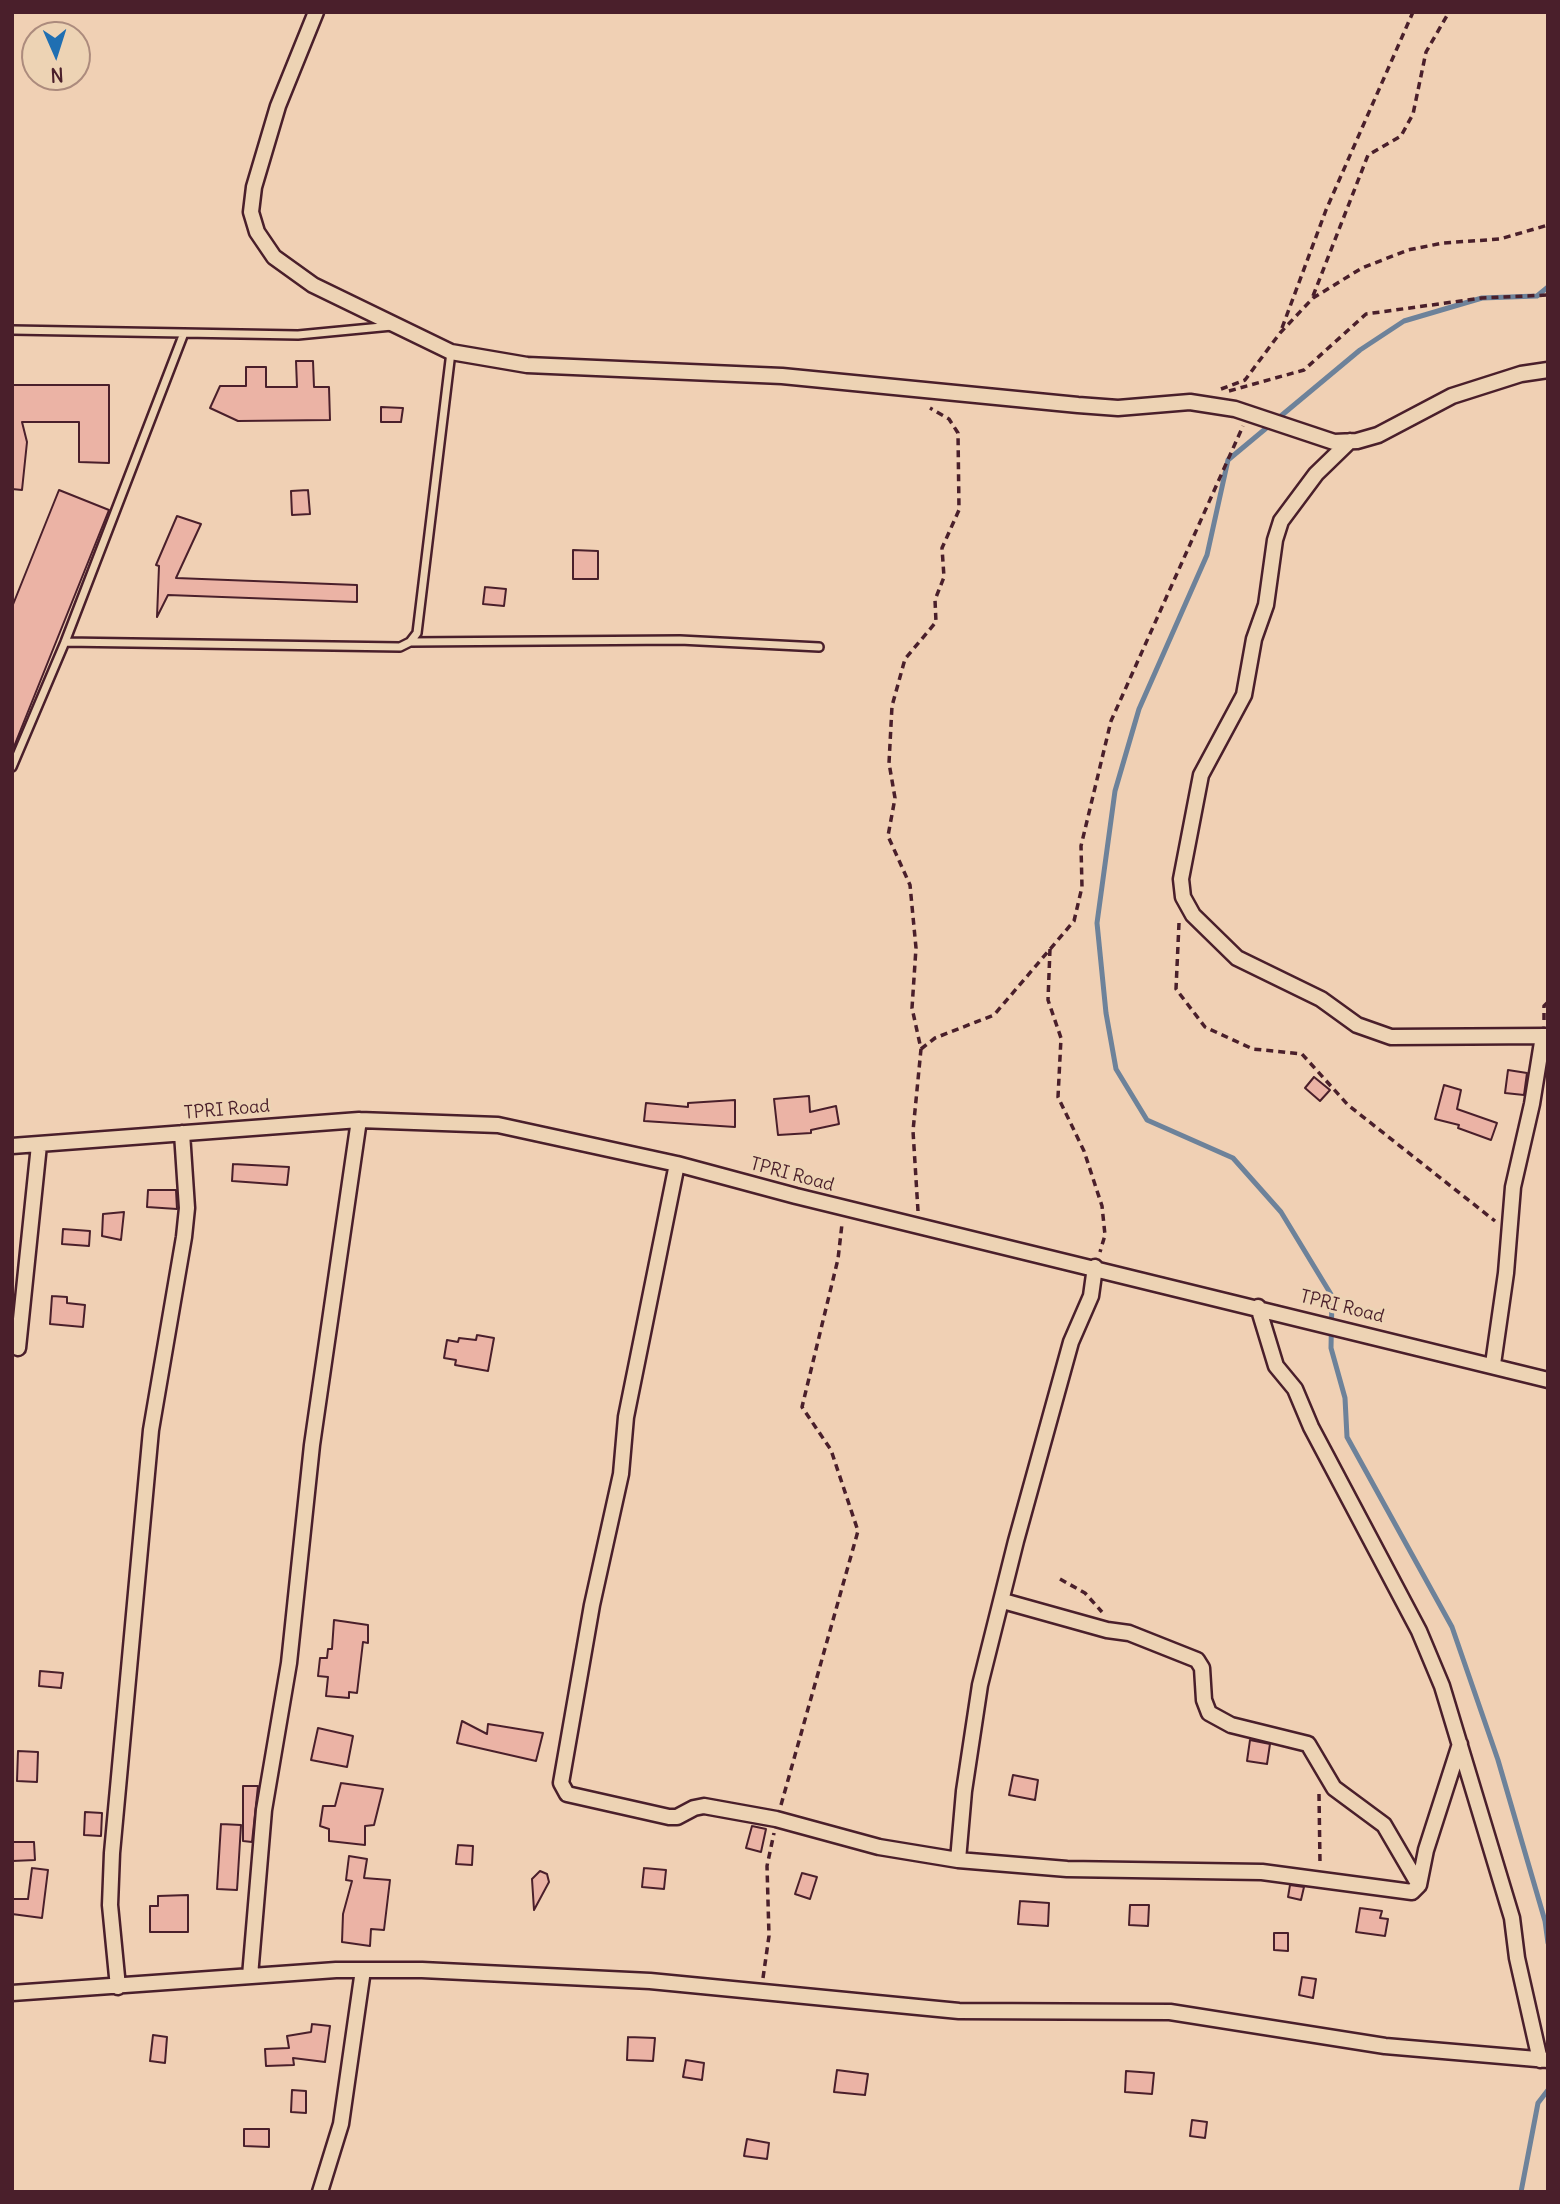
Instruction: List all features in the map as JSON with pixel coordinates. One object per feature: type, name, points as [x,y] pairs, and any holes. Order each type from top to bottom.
[{"type":"street","points":[[316,12],[278,106],[254,187],[251,212],[257,232],[274,257],[313,285],[451,352],[527,365],[782,376],[1105,407],[1190,402],[1235,409],[1334,442],[1378,435],[1452,396],[1521,374],[1548,370]]},
{"type":"street","points":[[1350,441],[1316,474],[1281,521],[1275,540],[1266,605],[1254,639],[1244,695],[1202,775],[1181,879],[1183,897],[1193,915],[1237,958],[1321,999],[1357,1025],[1391,1037],[1545,1036],[1513,1187],[1507,1231],[1506,1273],[1493,1364]]},
{"type":"street","points":[[250,1976],[264,1810],[289,1664],[312,1445],[359,1120]]},
{"type":"street","name":"TPRI Road","points":[[12,1146],[359,1120],[498,1125],[677,1164],[919,1227],[1095,1267],[1493,1364],[1548,1380]]},
{"type":"street","points":[[118,1987],[110,1905],[111,1853],[151,1430],[187,1208],[182,1133]]},
{"type":"street","points":[[19,1348],[39,1145]]},
{"type":"street","points":[[677,1164],[626,1417],[621,1474],[592,1605],[561,1783],[566,1794],[576,1799],[669,1817],[677,1817],[694,1808],[704,1807],[776,1819],[879,1847],[958,1860],[1067,1869],[1262,1872],[1412,1892],[1419,1885],[1426,1850],[1460,1744]]},
{"type":"street","points":[[958,1860],[971,1735],[1016,1541],[1071,1342],[1091,1296],[1095,1267]]},
{"type":"street","points":[[12,1993],[363,1970],[650,1981],[959,2011],[1170,2012],[1385,2046],[1544,2060],[1517,1958],[1512,1919],[1442,1686],[1419,1631],[1311,1427],[1295,1389],[1276,1366],[1258,1307]]},
{"type":"street","points":[[1003,1601],[1107,1630],[1120,1631],[1197,1660],[1202,1668],[1205,1707],[1221,1720],[1308,1744],[1334,1788],[1384,1825],[1419,1885]]},
{"type":"street","points":[[320,2192],[341,2124],[363,1970]]},
{"type":"lane","points":[[12,330],[298,335],[396,326]]},
{"type":"lane","points":[[12,767],[65,642],[184,333]]},
{"type":"lane","points":[[65,642],[400,647],[410,642],[417,633],[451,352]]},
{"type":"lane","points":[[410,642],[680,640],[818,647]]},
{"type":"path","points":[[1280,333],[1326,210],[1413,12]]},
{"type":"path","points":[[1313,298],[1368,155],[1401,136],[1413,114],[1426,52],[1449,12]]},
{"type":"path","points":[[1190,402],[1245,380],[1280,333],[1313,298],[1362,268],[1408,250],[1443,243],[1500,239],[1548,225]]},
{"type":"path","points":[[1190,402],[1304,370],[1366,314],[1482,299],[1548,295]]},
{"type":"path","points":[[908,387],[925,404],[949,419],[958,433],[959,510],[942,548],[944,577],[935,600],[936,622],[905,659],[892,706],[889,763],[895,798],[888,836],[909,885],[916,948],[912,1008],[921,1049],[913,1131],[919,1227]]},
{"type":"path","points":[[921,1049],[935,1038],[994,1015],[1074,921],[1082,887],[1081,846],[1111,721],[1248,414]]},
{"type":"path","points":[[1183,897],[1176,939],[1176,989],[1205,1027],[1253,1049],[1302,1054],[1349,1105],[1507,1231]]},
{"type":"path","points":[[1051,948],[1048,1000],[1061,1038],[1058,1097],[1084,1151],[1102,1206],[1105,1235],[1095,1267]]},
{"type":"path","points":[[761,1992],[769,1936],[767,1866],[776,1819],[858,1531],[831,1450],[802,1407],[838,1259],[845,1208]]},
{"type":"path","points":[[1060,1579],[1085,1593],[1120,1631]]},
{"type":"path","points":[[1318,1791],[1320,1879]]},
{"type":"building","points":[[296,361],[313,361],[314,387],[329,387],[330,420],[238,421],[210,408],[220,386],[246,386],[246,367],[266,367],[266,387],[297,387]]},
{"type":"building","points":[[12,385],[109,385],[109,463],[79,462],[79,422],[22,422],[27,442],[22,490],[12,489]]},
{"type":"building","points":[[381,407],[403,408],[401,422],[381,422]]},
{"type":"building","points":[[59,490],[109,510],[13,749],[12,607]]},
{"type":"building","points":[[308,490],[310,514],[292,515],[291,491]]},
{"type":"building","points":[[177,516],[201,524],[176,578],[357,585],[357,602],[168,595],[157,617],[159,566],[156,565]]},
{"type":"building","points":[[573,550],[598,551],[598,579],[573,579]]},
{"type":"building","points":[[485,587],[506,589],[504,606],[483,604]]},
{"type":"building","points":[[1508,1070],[1527,1073],[1524,1095],[1505,1093]]},
{"type":"building","points":[[1314,1077],[1330,1090],[1320,1101],[1305,1088]]},
{"type":"building","points":[[1444,1085],[1461,1090],[1457,1109],[1497,1123],[1491,1140],[1458,1128],[1459,1125],[1435,1119]]},
{"type":"building","points":[[809,1096],[810,1112],[836,1106],[839,1124],[811,1130],[811,1133],[778,1135],[774,1099]]},
{"type":"building","points":[[735,1100],[735,1127],[644,1121],[646,1103],[688,1107],[688,1103]]},
{"type":"building","points":[[233,1164],[289,1167],[287,1185],[232,1181]]},
{"type":"building","points":[[148,1190],[176,1190],[177,1209],[147,1207]]},
{"type":"building","points":[[124,1212],[121,1240],[102,1236],[103,1214]]},
{"type":"building","points":[[63,1229],[90,1231],[89,1246],[62,1244]]},
{"type":"building","points":[[52,1296],[67,1297],[67,1303],[85,1305],[83,1327],[50,1324]]},
{"type":"building","points":[[477,1335],[494,1338],[488,1371],[455,1365],[456,1360],[444,1358],[447,1340],[476,1340]]},
{"type":"building","points":[[334,1620],[368,1625],[368,1643],[363,1642],[357,1693],[349,1692],[349,1698],[326,1696],[328,1677],[318,1676],[320,1658],[327,1658],[328,1649],[332,1649]]},
{"type":"building","points":[[40,1671],[63,1673],[61,1688],[39,1686]]},
{"type":"building","points":[[462,1721],[487,1734],[488,1724],[543,1733],[536,1761],[457,1743]]},
{"type":"building","points":[[318,1728],[353,1736],[347,1767],[311,1760]]},
{"type":"building","points":[[1250,1740],[1270,1744],[1267,1764],[1247,1761]]},
{"type":"building","points":[[18,1751],[38,1752],[37,1782],[17,1781]]},
{"type":"building","points":[[1013,1775],[1038,1780],[1035,1800],[1009,1795]]},
{"type":"building","points":[[341,1783],[383,1789],[374,1825],[365,1826],[365,1845],[329,1841],[329,1829],[320,1826],[323,1806],[335,1806]]},
{"type":"building","points":[[243,1786],[258,1786],[252,1842],[243,1841]]},
{"type":"building","points":[[85,1812],[102,1813],[101,1836],[84,1835]]},
{"type":"building","points":[[221,1824],[241,1825],[237,1890],[217,1889]]},
{"type":"building","points":[[752,1826],[766,1829],[761,1852],[746,1848]]},
{"type":"building","points":[[12,1842],[34,1842],[35,1860],[12,1861]]},
{"type":"building","points":[[458,1845],[473,1846],[472,1865],[456,1864]]},
{"type":"building","points":[[349,1856],[367,1859],[364,1878],[390,1880],[384,1930],[371,1929],[370,1946],[342,1942],[343,1914],[352,1881],[346,1880]]},
{"type":"building","points":[[32,1868],[48,1870],[42,1918],[12,1914],[12,1899],[28,1899]]},
{"type":"building","points":[[644,1868],[666,1870],[664,1889],[642,1887]]},
{"type":"building","points":[[540,1871],[547,1874],[549,1882],[534,1910],[532,1879]]},
{"type":"building","points":[[802,1873],[817,1877],[810,1899],[795,1894]]},
{"type":"building","points":[[1290,1885],[1304,1887],[1301,1900],[1288,1897]]},
{"type":"building","points":[[188,1895],[188,1932],[150,1932],[150,1906],[158,1906],[158,1896]]},
{"type":"building","points":[[1020,1901],[1049,1903],[1048,1926],[1018,1924]]},
{"type":"building","points":[[1130,1905],[1149,1905],[1148,1926],[1129,1925]]},
{"type":"building","points":[[1360,1908],[1382,1911],[1380,1918],[1388,1919],[1385,1936],[1356,1932]]},
{"type":"building","points":[[1274,1933],[1288,1933],[1288,1951],[1274,1950]]},
{"type":"building","points":[[1302,1977],[1316,1979],[1313,1998],[1299,1995]]},
{"type":"building","points":[[312,2024],[330,2026],[325,2062],[293,2058],[294,2065],[266,2066],[265,2049],[289,2048],[287,2036],[311,2032]]},
{"type":"building","points":[[153,2035],[167,2037],[165,2063],[150,2061]]},
{"type":"building","points":[[628,2037],[655,2038],[653,2061],[627,2060]]},
{"type":"building","points":[[686,2060],[704,2063],[702,2080],[683,2077]]},
{"type":"building","points":[[837,2070],[868,2074],[865,2095],[834,2092]]},
{"type":"building","points":[[1126,2071],[1154,2073],[1152,2094],[1125,2092]]},
{"type":"building","points":[[292,2090],[306,2091],[306,2113],[291,2112]]},
{"type":"building","points":[[1192,2120],[1207,2122],[1205,2138],[1190,2136]]},
{"type":"building","points":[[244,2129],[269,2129],[269,2147],[244,2146]]},
{"type":"building","points":[[747,2139],[769,2143],[767,2159],[744,2156]]},
{"type":"waterway","points":[[1548,287],[1537,296],[1482,298],[1404,321],[1360,350],[1228,460],[1207,555],[1139,709],[1115,791],[1097,923],[1106,1013],[1116,1069],[1147,1120],[1233,1158],[1281,1212],[1332,1296],[1331,1348],[1345,1398],[1347,1437],[1452,1627],[1498,1760],[1545,1921],[1548,1943]]},
{"type":"waterway","points":[[1521,2192],[1538,2103],[1548,2090]]}]
